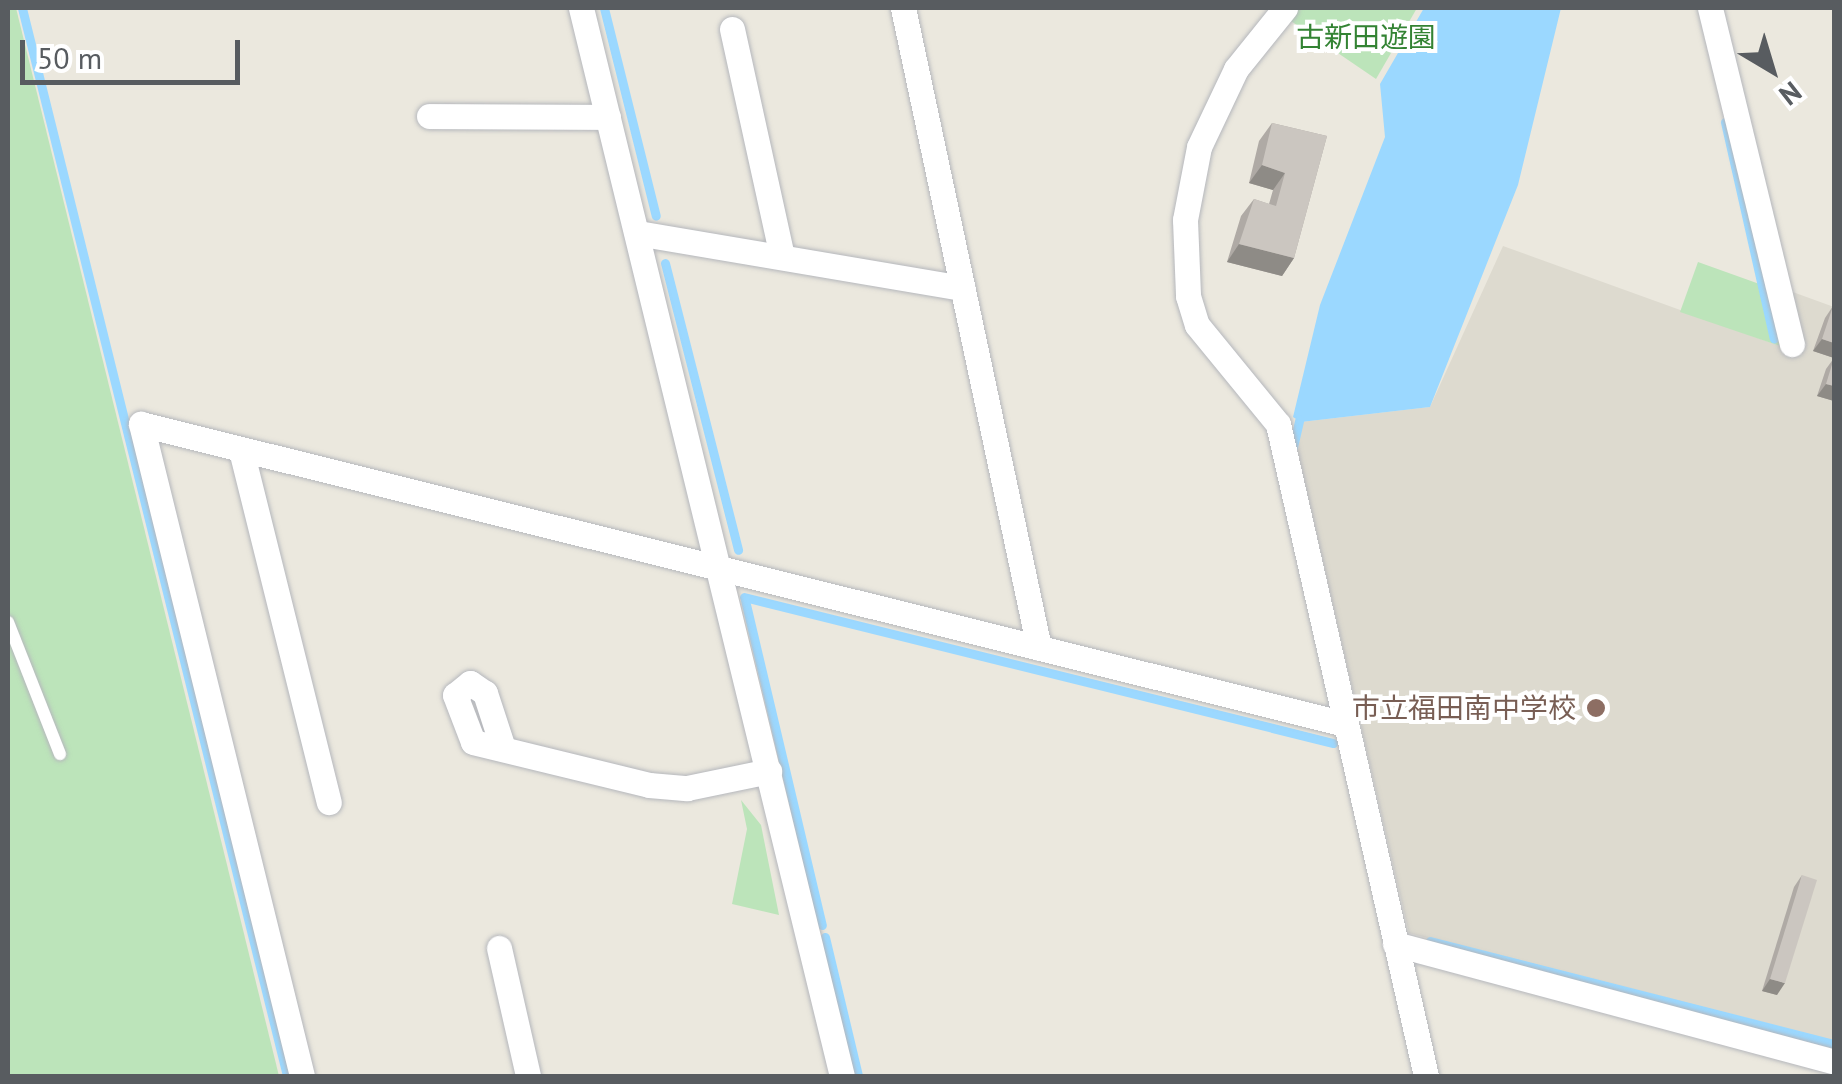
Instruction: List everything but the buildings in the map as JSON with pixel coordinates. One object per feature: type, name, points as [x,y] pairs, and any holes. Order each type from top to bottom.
[{"type":"street","points":[[581,8],[842,1076]]},
{"type":"street","points":[[903,8],[1038,648]]},
{"type":"street","points":[[1285,8],[1236,68],[1200,147],[1184,220],[1188,296],[1197,325],[1278,424],[1426,1076]]},
{"type":"street","points":[[1710,8],[1792,344]]},
{"type":"street","points":[[732,29],[782,257]]},
{"type":"street","points":[[430,116],[608,117]]},
{"type":"street","points":[[637,233],[962,288]]},
{"type":"street","points":[[302,1076],[142,424],[1346,724]]},
{"type":"street","points":[[241,450],[329,802]]},
{"type":"street","points":[[502,745],[650,784],[688,788],[769,772]]},
{"type":"street","points":[[1395,944],[1834,1062]]},
{"type":"street","points":[[498,948],[528,1076]]},
{"type":"lane","points":[[8,622],[60,754]]},
{"type":"shaded area","name":"市立福田南中学校","points":[[1503,246],[1802,354],[1790,291],[1834,307],[1834,1047],[1409,933],[1298,453],[1301,422],[1430,407]]},
{"type":"green space","points":[[8,8],[16,8],[279,1076],[8,1076]]},
{"type":"green space","name":"古新田遊園","points":[[1299,8],[1417,8],[1376,79],[1288,19]]},
{"type":"green space","points":[[1698,262],[1765,286],[1780,346],[1680,312]]},
{"type":"green space","points":[[741,800],[761,825],[779,915],[732,904],[747,829]]},
{"type":"water","points":[[1424,8],[1561,8],[1518,185],[1430,407],[1301,422],[1293,417],[1320,305],[1385,137],[1380,84]]},
{"type":"waterway","points":[[22,8],[287,1076]]},
{"type":"waterway","points":[[604,8],[656,216]]},
{"type":"waterway","points":[[1725,122],[1774,339]]},
{"type":"waterway","points":[[665,263],[738,550]]},
{"type":"waterway","points":[[1293,447],[1299,420]]},
{"type":"waterway","points":[[744,597],[1333,743]]},
{"type":"waterway","points":[[745,600],[822,925]]},
{"type":"waterway","points":[[825,937],[858,1076]]},
{"type":"waterway","points":[[1430,941],[1834,1044]]},
{"type":"place","name":"市立福田南中学校","points":[[1596,708]]}]
